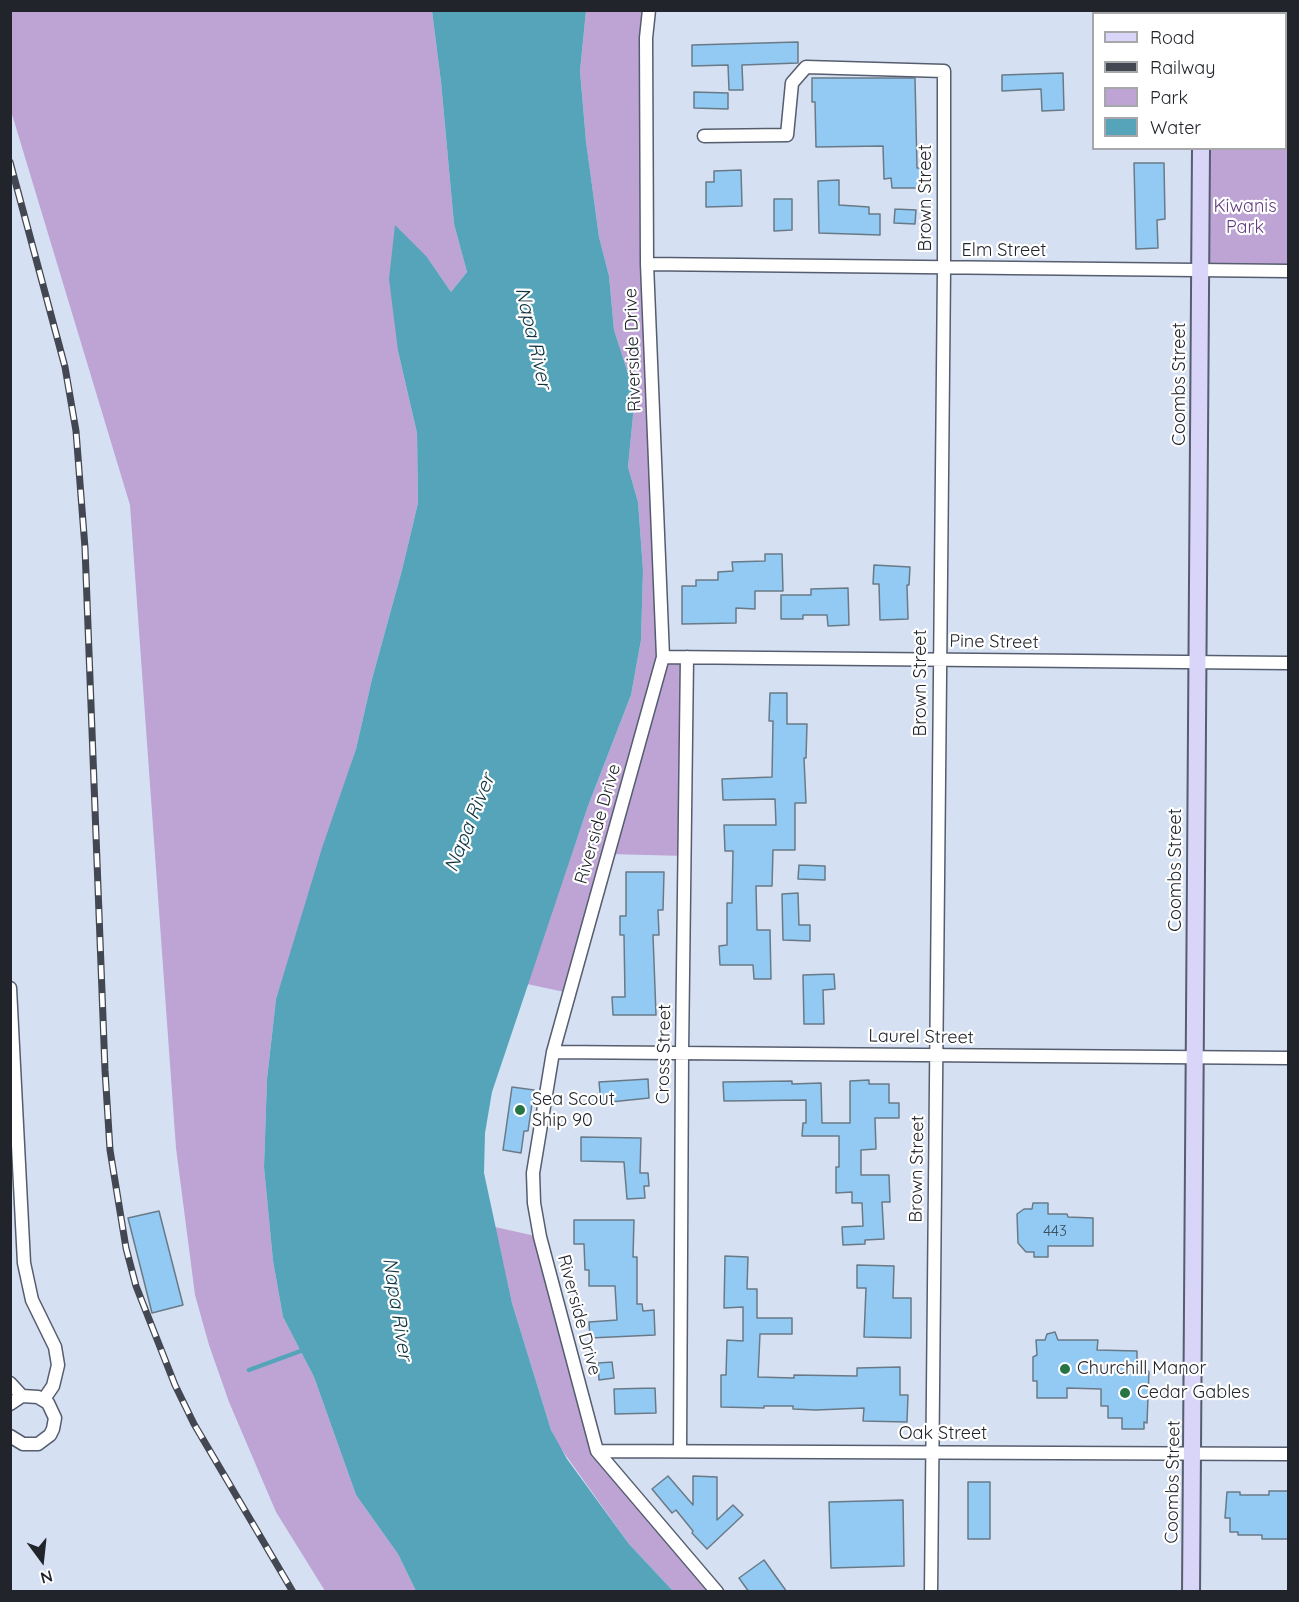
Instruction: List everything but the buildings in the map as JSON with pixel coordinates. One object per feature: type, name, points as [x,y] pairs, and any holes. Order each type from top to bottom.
[{"type":"street","name":"Riverside Drive","points":[[649,10],[646,38],[647,264],[663,657],[553,1052],[533,1173],[534,1203],[540,1237],[597,1451],[717,1592]]},
{"type":"street","name":"Brown Street","points":[[704,136],[787,135],[792,83],[806,67],[944,70],[931,1592]]},
{"type":"street","name":"Coombs Street","points":[[1191,1592],[1201,150]]},
{"type":"street","name":"Elm Street","points":[[647,264],[1288,271]]},
{"type":"street","name":"Pine Street","points":[[663,657],[1288,663]]},
{"type":"street","name":"Cross Street","points":[[680,1451],[687,657]]},
{"type":"street","points":[[10,988],[24,1263],[32,1300],[55,1347],[58,1365],[53,1386],[44,1399]]},
{"type":"street","name":"Laurel Street","points":[[553,1052],[1288,1058]]},
{"type":"street","points":[[10,1383],[22,1396]]},
{"type":"street","points":[[10,1404],[22,1396],[33,1395],[44,1399],[51,1407],[55,1418],[50,1435],[44,1440],[30,1445],[12,1441]]},
{"type":"street","name":"Oak Street","points":[[597,1451],[1288,1454]]},
{"type":"green space","points":[[10,11],[432,11],[454,224],[467,272],[451,292],[427,257],[398,351],[417,433],[418,503],[356,749],[276,999],[267,1079],[264,1167],[273,1261],[283,1317],[314,1377],[356,1495],[398,1554],[416,1591],[325,1591],[276,1512],[229,1402],[195,1295],[176,1148],[130,505],[11,111]]},
{"type":"green space","points":[[586,11],[649,11],[646,38],[663,656],[687,657],[685,856],[608,854],[569,993],[527,984],[588,806],[631,695],[641,640],[643,570],[638,502],[628,467],[635,395],[614,330],[609,276],[599,237],[586,141],[580,71]]},
{"type":"green space","name":"Kiwanis Park","points":[[1287,80],[1288,271],[1200,270],[1201,150],[1287,150]]},
{"type":"green space","points":[[495,1227],[540,1237],[597,1451],[717,1591],[673,1591],[629,1544],[557,1443],[512,1303]]},
{"type":"water","name":"Napa River","points":[[432,11],[586,11],[580,71],[586,141],[599,237],[609,276],[614,330],[635,395],[628,467],[638,502],[643,570],[641,640],[631,695],[588,806],[492,1092],[485,1133],[484,1173],[512,1303],[551,1430],[567,1459],[629,1544],[673,1591],[416,1591],[398,1554],[356,1495],[314,1377],[283,1317],[273,1261],[264,1167],[267,1079],[276,999],[322,848],[356,749],[418,503],[417,433],[398,351],[389,279],[395,225],[427,257],[451,292],[467,272],[454,224]]},
{"type":"waterway","points":[[249,1370],[306,1349]]},
{"type":"railway","points":[[10,162],[65,367],[76,431],[85,548],[105,1070],[110,1150],[126,1248],[136,1286],[175,1385],[194,1424],[293,1592]]},
{"type":"place","name":"Sea Scout Ship 90","points":[[520,1110]]},
{"type":"place","name":"Churchill Manor","points":[[1065,1369]]},
{"type":"place","name":"Cedar Gables","points":[[1125,1393]]}]
